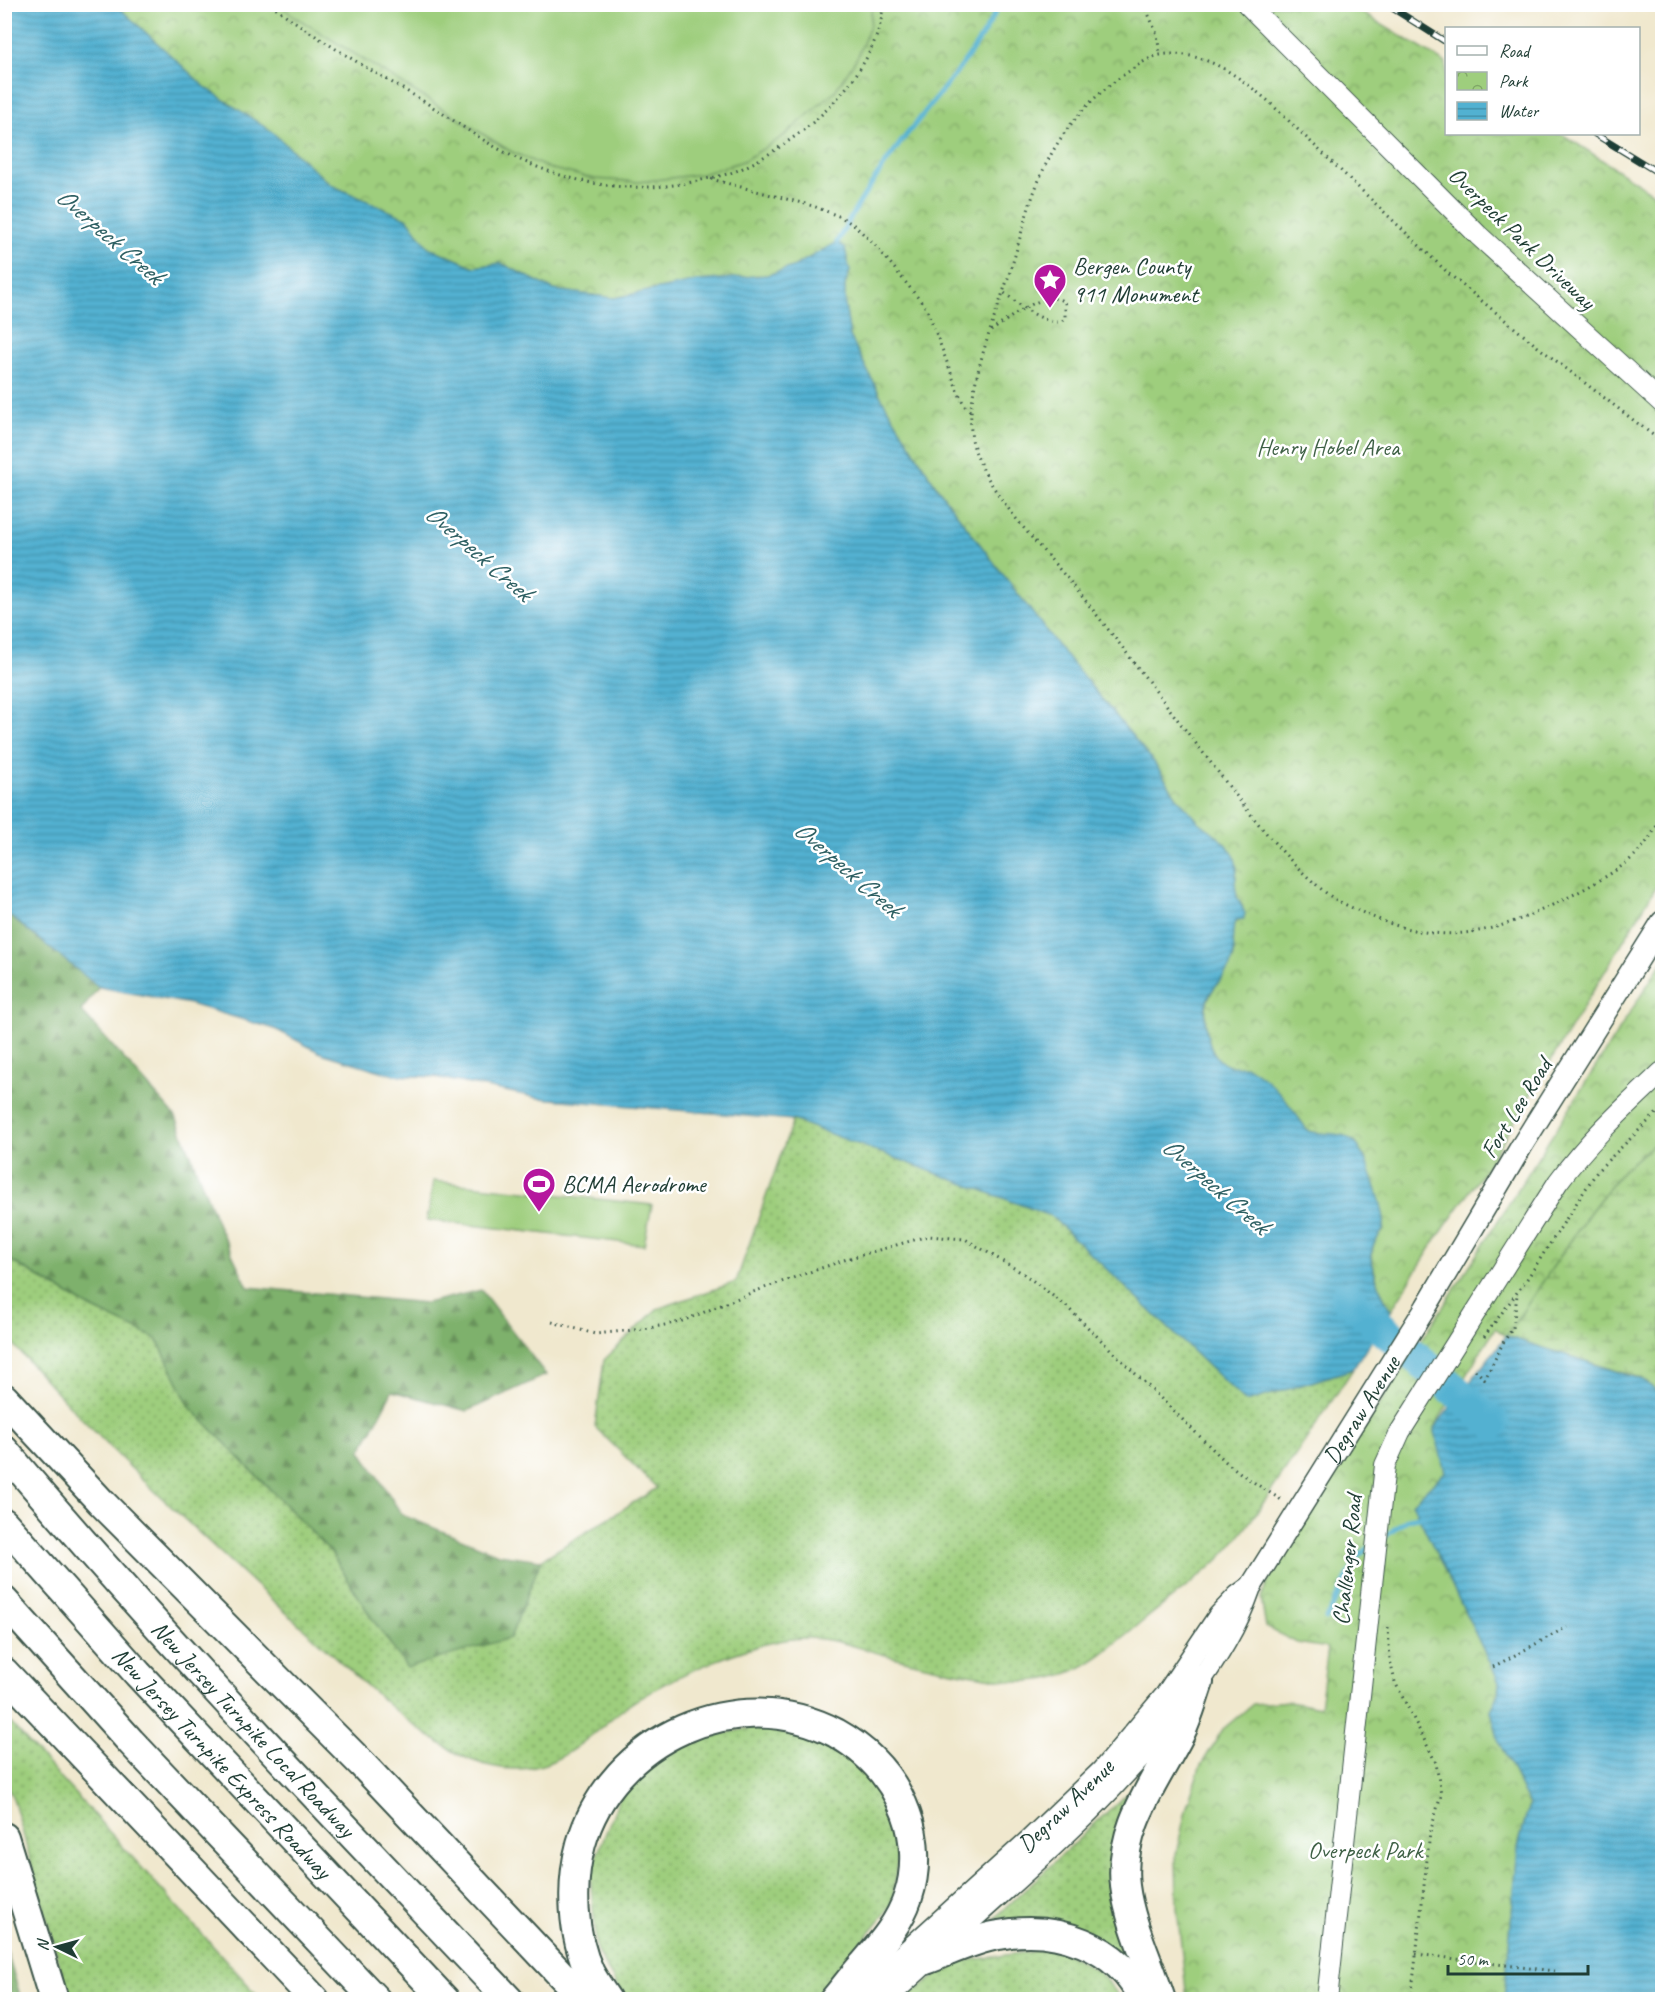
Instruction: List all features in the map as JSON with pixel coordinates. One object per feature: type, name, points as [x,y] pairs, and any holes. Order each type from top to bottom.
[{"type":"highway","points":[[4,1398],[100,1502],[354,1756],[585,2000]]},
{"type":"highway","name":"New Jersey Turnpike Local Roadway","points":[[4,1450],[165,1634],[509,2000]]},
{"type":"highway","name":"New Jersey Turnpike Express Roadway","points":[[4,1523],[146,1682],[445,2000]]},
{"type":"highway","name":"New Jersey Turnpike Express Roadway","points":[[4,1601],[131,1742],[376,2000]]},
{"type":"highway","points":[[4,1672],[315,2000]]},
{"type":"highway","points":[[1161,2000],[1131,1915],[1125,1886],[1124,1861],[1129,1836],[1140,1807],[1181,1732],[1199,1682]]},
{"type":"highway","points":[[607,2000],[590,1973],[582,1950],[575,1891],[578,1854],[590,1819],[610,1786],[639,1755],[675,1732],[716,1718],[761,1713],[807,1721],[848,1740],[866,1753],[894,1785],[909,1821],[914,1858],[908,1896],[901,1914],[878,1947],[834,2000]]},
{"type":"highway","points":[[4,1837],[54,2000]]},
{"type":"highway","points":[[926,1960],[972,1942],[998,1935],[1027,1932],[1054,1934],[1085,1943],[1113,1960],[1133,1982],[1143,2000]]},
{"type":"main road","name":"Fort Lee Road","points":[[1416,1324],[1515,1156],[1662,922]]},
{"type":"main road","name":"Degraw Avenue","points":[[882,2000],[1060,1838],[1115,1785],[1160,1734],[1199,1682],[1234,1626],[1250,1588],[1416,1324]]},
{"type":"main road","name":"Degraw Avenue","points":[[853,2000],[1030,1840],[1102,1771],[1166,1695],[1219,1616],[1238,1596],[1250,1588]]},
{"type":"street","name":"Overpeck Park Driveway","points":[[1247,4],[1478,235],[1662,403]]},
{"type":"street","name":"Challenger Road","points":[[1327,2000],[1384,1465],[1400,1432],[1540,1208],[1575,1159],[1608,1123],[1662,1072]]},
{"type":"path","points":[[271,4],[337,49],[511,155],[546,171],[599,185],[621,187],[672,185],[710,178],[743,168],[787,143],[834,104],[867,57],[883,4]]},
{"type":"path","points":[[882,11],[888,4]]},
{"type":"path","points":[[1144,4],[1157,34],[1160,55]]},
{"type":"path","points":[[1662,442],[1538,347],[1449,274],[1245,81],[1221,66],[1198,57],[1169,53],[1151,57],[1106,86],[1075,117],[1049,159],[1039,179],[990,332],[970,411],[972,442],[978,457],[984,471],[1012,513],[1077,591],[1244,806],[1305,875],[1329,896],[1381,920],[1432,934],[1464,934],[1498,927],[1558,903],[1635,856],[1662,817]]},
{"type":"path","points":[[710,178],[783,197],[841,217],[854,225],[878,248],[927,309],[963,405],[970,411]]},
{"type":"path","points":[[990,332],[1026,309],[1044,298],[1055,297],[1065,303],[1065,319],[1060,322],[1047,320],[1026,309],[1003,292]]},
{"type":"path","points":[[1482,1341],[1598,1170],[1662,1107]]},
{"type":"path","points":[[552,1322],[595,1334],[644,1329],[680,1322],[753,1292],[847,1259],[928,1236],[965,1239],[1024,1274],[1065,1305],[1226,1462],[1247,1478],[1299,1510]]},
{"type":"path","points":[[1475,1370],[1485,1379],[1492,1368],[1513,1328],[1517,1292]]},
{"type":"path","points":[[1388,1618],[1390,1660],[1395,1682],[1436,1763],[1441,1795],[1430,1833],[1411,2000]]},
{"type":"path","points":[[1493,1667],[1567,1627]]},
{"type":"path","points":[[1416,1954],[1554,1971]]},
{"type":"green space","name":"Henry Hobel Area","points":[[116,5],[1349,5],[1445,62],[1445,135],[1564,135],[1662,199],[1662,877],[1486,1168],[1435,1241],[1391,1311],[1383,1296],[1372,1257],[1375,1241],[1384,1230],[1365,1157],[1356,1143],[1344,1136],[1308,1131],[1283,1098],[1247,1066],[1232,1067],[1224,1064],[1218,1059],[1209,1042],[1206,1021],[1207,1002],[1233,960],[1232,933],[1243,907],[1237,897],[1235,883],[1237,869],[1229,848],[1199,822],[1176,796],[1154,762],[1057,645],[937,488],[882,399],[850,336],[845,305],[845,285],[850,271],[837,242],[793,267],[767,275],[698,281],[614,298],[554,290],[501,263],[475,267],[428,247],[408,219],[331,185],[272,132],[205,87]]},
{"type":"green space","points":[[279,5],[872,5],[870,25],[858,56],[835,91],[784,136],[743,161],[702,174],[639,182],[595,179],[548,168],[510,151]]},
{"type":"green space","points":[[4,912],[99,987],[81,1011],[176,1117],[218,1225],[248,1287],[426,1303],[481,1290],[546,1375],[467,1411],[392,1391],[361,1451],[402,1515],[498,1554],[541,1560],[510,1638],[407,1668],[371,1617],[331,1552],[190,1407],[157,1339],[91,1308],[5,1257]]},
{"type":"green space","name":"Overpeck Park","points":[[1662,962],[1662,1136],[1621,1172],[1590,1212],[1506,1336],[1495,1328],[1434,1427],[1446,1471],[1412,1503],[1499,1682],[1498,1696],[1491,1710],[1499,1742],[1529,1804],[1518,1848],[1504,1999],[1187,2000],[1177,1908],[1176,1854],[1187,1806],[1200,1767],[1223,1729],[1253,1704],[1289,1701],[1320,1707],[1328,1648],[1297,1643],[1266,1627],[1261,1598],[1277,1562],[1458,1284]]},
{"type":"green space","points":[[793,1120],[1051,1216],[1246,1402],[1353,1369],[1259,1509],[1224,1554],[1188,1586],[1085,1665],[1054,1678],[1011,1681],[932,1666],[826,1640],[807,1638],[787,1640],[739,1652],[688,1672],[626,1707],[572,1750],[548,1763],[525,1769],[482,1764],[462,1756],[432,1738],[393,1709],[356,1676],[149,1486],[75,1412],[5,1335],[4,1257],[91,1308],[157,1339],[190,1407],[331,1552],[371,1617],[510,1638],[541,1560],[657,1488],[595,1427],[604,1360],[657,1309],[736,1282]]},
{"type":"green space","points":[[1662,1136],[1662,1396],[1643,1379],[1506,1336],[1590,1212],[1621,1172]]},
{"type":"green space","name":"BCMA Aerodrome","points":[[433,1181],[652,1205],[644,1245],[427,1220]]},
{"type":"green space","points":[[5,1717],[261,1999],[69,1999],[14,1801],[5,1780]]},
{"type":"green space","points":[[755,1727],[812,1740],[858,1763],[901,1829],[892,1905],[837,1973],[811,1999],[625,1999],[597,1952],[590,1873],[623,1789],[684,1742]]},
{"type":"green space","points":[[1141,1780],[1116,1848],[1144,1977],[1056,1925],[995,1918]]},
{"type":"green space","points":[[5,1946],[21,1999],[5,1999]]},
{"type":"green space","points":[[1057,1948],[1099,1972],[1122,1999],[901,2000],[956,1962]]},
{"type":"water","points":[[4,5],[116,5],[205,87],[272,132],[331,185],[408,219],[428,247],[474,267],[501,263],[554,290],[614,298],[698,281],[767,275],[793,267],[837,242],[845,248],[850,271],[845,285],[845,305],[850,336],[882,399],[937,488],[1057,645],[1154,762],[1176,796],[1199,822],[1229,848],[1235,857],[1237,897],[1245,913],[1244,919],[1237,920],[1234,926],[1234,953],[1231,964],[1207,1001],[1206,1030],[1212,1050],[1223,1063],[1231,1066],[1245,1066],[1255,1071],[1282,1096],[1308,1131],[1345,1136],[1355,1143],[1365,1159],[1379,1197],[1384,1219],[1383,1229],[1372,1250],[1373,1265],[1391,1311],[1353,1369],[1246,1402],[1051,1216],[793,1120],[539,1098],[435,1077],[394,1075],[321,1053],[275,1029],[190,1004],[99,987],[5,912]]},
{"type":"water","points":[[1506,1336],[1643,1380],[1662,1396],[1662,1999],[1504,1999],[1518,1848],[1529,1804],[1499,1742],[1491,1710],[1498,1696],[1499,1682],[1412,1503],[1445,1472],[1434,1428]]},
{"type":"waterway","points":[[837,242],[877,176],[968,57],[1000,4]]},
{"type":"waterway","name":"Overpeck Creek","points":[[1346,1297],[1493,1423]]},
{"type":"waterway","points":[[1383,1538],[1408,1519],[1424,1516]]},
{"type":"waterway","points":[[1326,1619],[1358,1557],[1370,1547]]},
{"type":"railway","points":[[1386,4],[1445,41]]},
{"type":"railway","points":[[1597,135],[1662,175]]},
{"type":"place","name":"Bergen County 911 Monument","points":[[1050,309]]},
{"type":"place","name":"BCMA Aerodrome","points":[[539,1213]]}]
